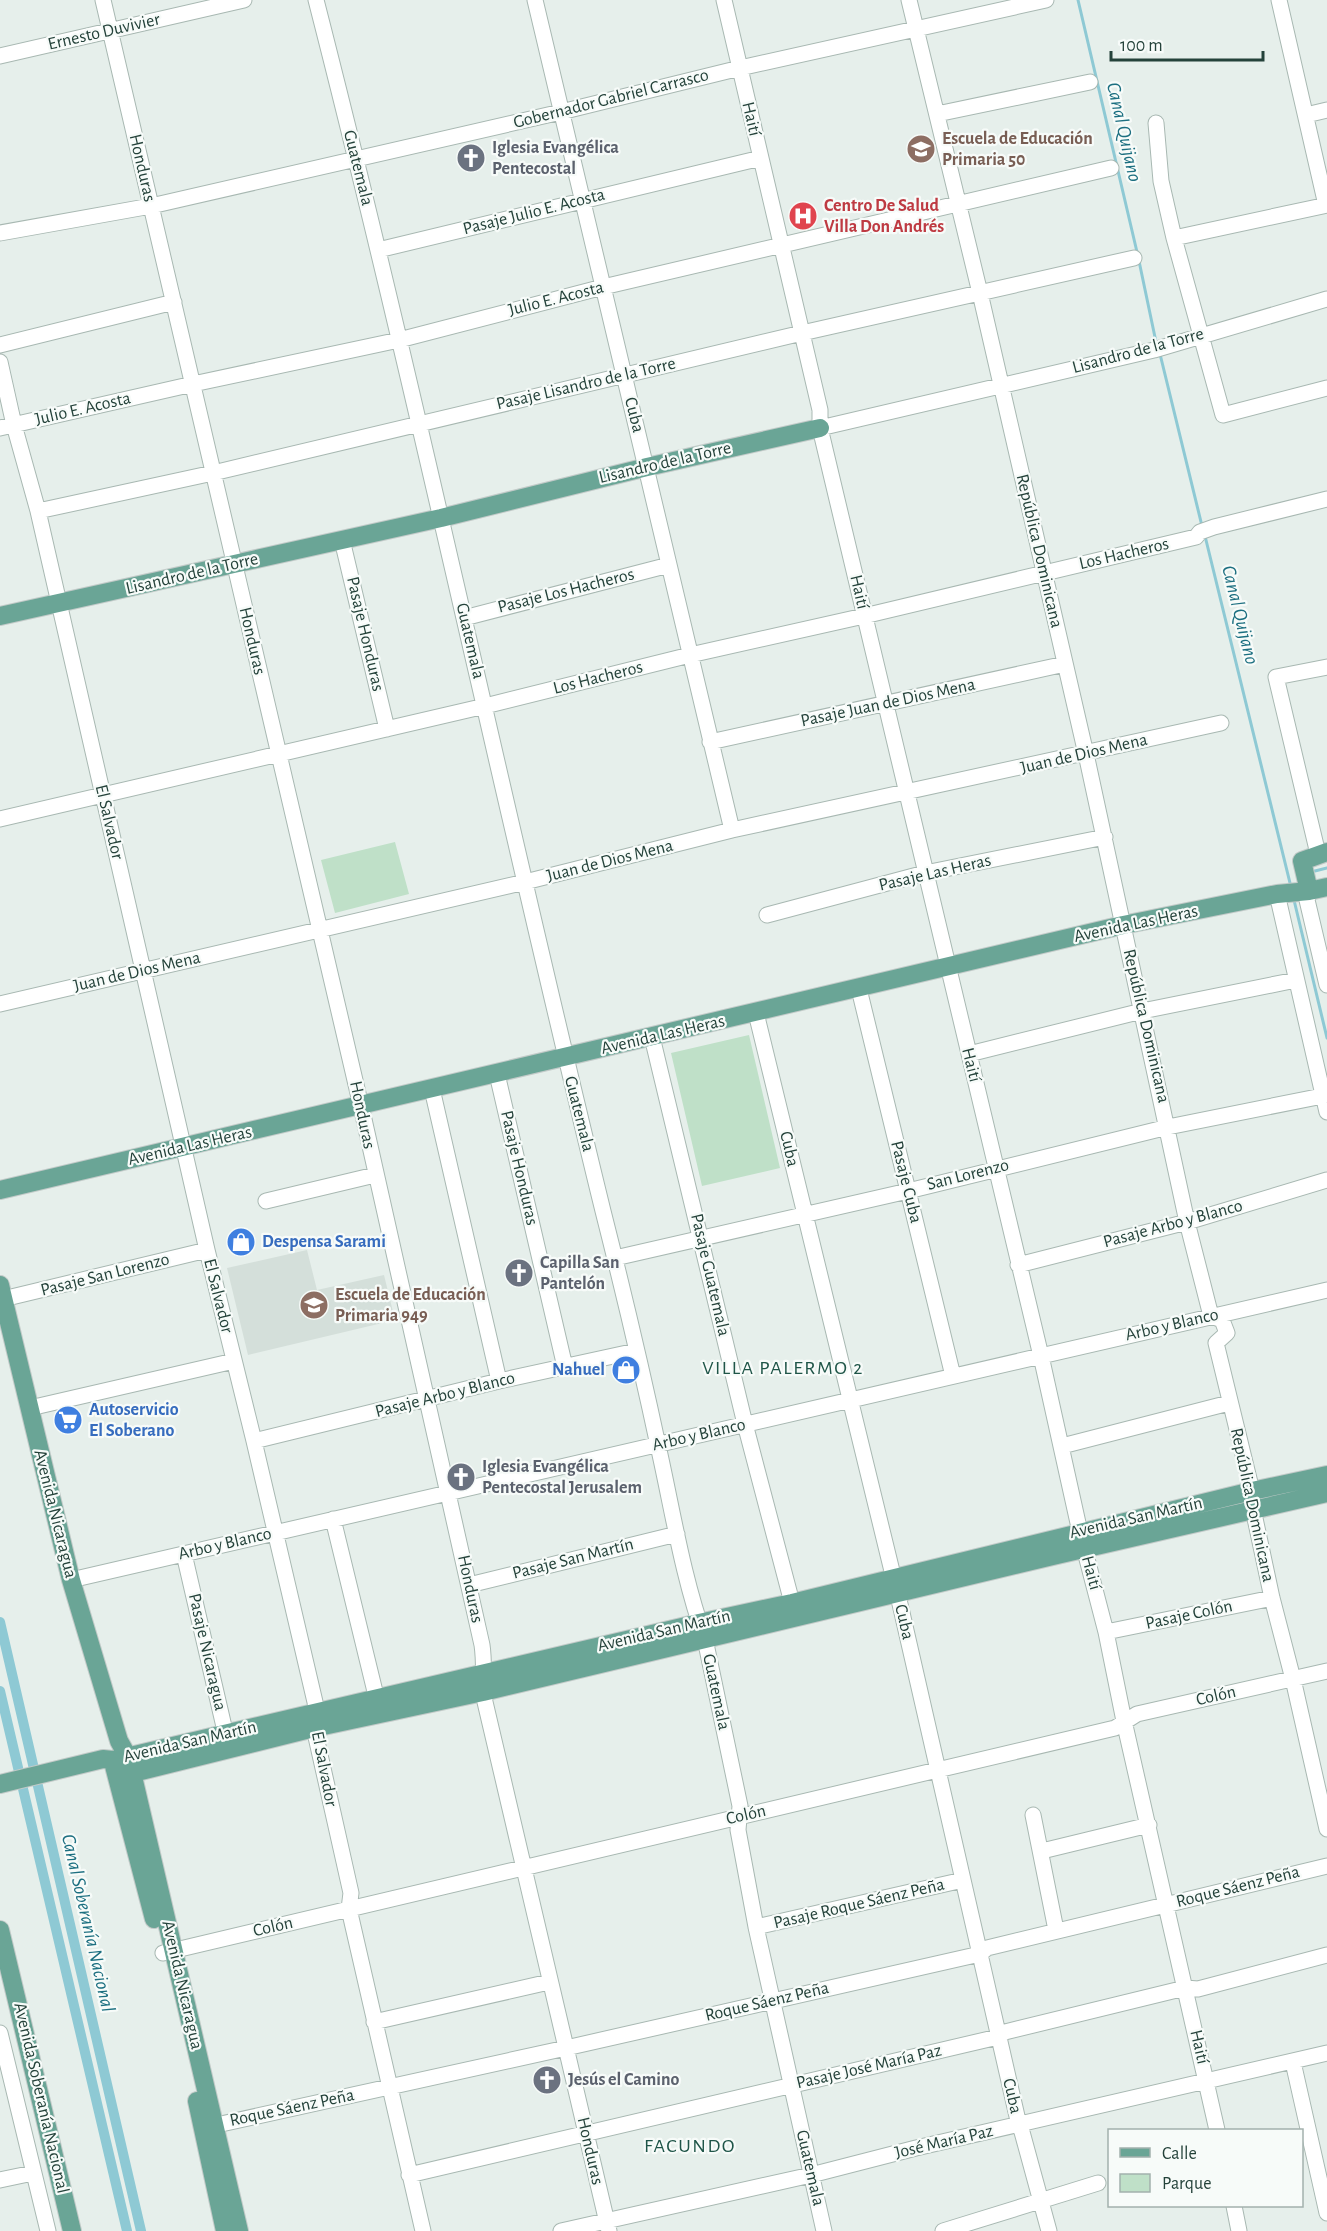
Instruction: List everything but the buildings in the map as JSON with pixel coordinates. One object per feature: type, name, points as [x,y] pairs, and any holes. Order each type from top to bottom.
[{"type":"main road","name":"Lisandro de la Torre","points":[[0,616],[441,518],[647,467],[820,428]]},
{"type":"main road","points":[[1309,891],[1316,856]]},
{"type":"main road","name":"Avenida Las Heras","points":[[0,1190],[1123,925],[1327,886]]},
{"type":"main road","name":"Avenida Nicaragua","points":[[2,1292],[71,1580],[119,1741],[123,1767],[209,2126],[239,2231]]},
{"type":"main road","name":"Avenida San Martín","points":[[4,1783],[103,1760],[123,1767],[378,1706],[485,1672],[702,1631],[794,1610],[1083,1540],[1252,1491],[1327,1475]]},
{"type":"main road","name":"Avenida San Martín","points":[[1083,1540],[1327,1493]]},
{"type":"main road","name":"Avenida San Martín","points":[[378,1706],[483,1692],[702,1631]]},
{"type":"main road","name":"Avenida Soberanía Nacional","points":[[0,1930],[72,2231]]},
{"type":"main road","name":"Avenida Nicaragua","points":[[209,2126],[225,2231]]},
{"type":"street","name":"Honduras","points":[[103,0],[361,1106],[482,1645],[485,1672],[483,1692],[607,2226]]},
{"type":"street","name":"Ernesto Duvivier","points":[[0,56],[244,0]]},
{"type":"street","name":"Guatemala","points":[[316,0],[357,158],[566,1057],[615,1258],[677,1534],[702,1631],[740,1806],[738,1830],[756,1927],[824,2231]]},
{"type":"street","name":"Cuba","points":[[535,0],[732,830]]},
{"type":"street","name":"Haití","points":[[723,0],[820,410],[820,428],[864,616],[1106,1632],[1217,2129]]},
{"type":"street","name":"República Dominicana","points":[[909,0],[980,293],[1105,837],[1187,1222],[1211,1316],[1222,1320],[1227,1333],[1216,1343],[1252,1491],[1253,1509],[1272,1598],[1327,1829]]},
{"type":"street","name":"Gobernador Gabriel Carrasco","points":[[0,233],[151,206],[561,112],[740,68],[1046,0]]},
{"type":"street","points":[[1174,238],[1327,205],[1279,0]]},
{"type":"street","points":[[937,114],[1090,82]]},
{"type":"street","points":[[1306,115],[1327,110]]},
{"type":"street","points":[[1156,123],[1161,181],[1174,238],[1223,415],[1327,388]]},
{"type":"street","name":"Pasaje Julio E. Acosta","points":[[378,250],[761,158]]},
{"type":"street","name":"Julio E. Acosta","points":[[7,427],[399,340],[603,287],[1112,168]]},
{"type":"street","name":"Pasaje Lisandro de la Torre","points":[[38,510],[213,473],[802,333],[1134,258]]},
{"type":"street","name":"Lisandro de la Torre","points":[[820,428],[1154,350],[1327,299]]},
{"type":"street","points":[[0,345],[174,302]]},
{"type":"street","name":"El Salvador","points":[[0,362],[7,427],[38,510],[207,1250],[275,1533],[351,1893],[349,1909],[388,2088],[423,2231]]},
{"type":"street","name":"Los Hacheros","points":[[0,819],[1044,573],[1327,500]]},
{"type":"street","name":"Pasaje Honduras","points":[[342,540],[387,729]]},
{"type":"street","name":"Pasaje Los Hacheros","points":[[464,618],[669,565]]},
{"type":"street","name":"Pasaje Juan de Dios Mena","points":[[710,742],[1065,664]]},
{"type":"street","points":[[1316,856],[1276,677],[1327,667]]},
{"type":"street","name":"Juan de Dios Mena","points":[[0,1004],[525,882],[732,830],[1221,723]]},
{"type":"street","name":"Pasaje Las Heras","points":[[767,915],[925,873],[1105,837]]},
{"type":"street","points":[[1309,891],[1307,900],[1327,984]]},
{"type":"street","points":[[1277,894],[1327,1112]]},
{"type":"street","points":[[969,1054],[1142,1011],[1296,980]]},
{"type":"street","name":"Pasaje Cuba","points":[[859,989],[953,1376]]},
{"type":"street","name":"Cuba","points":[[756,1013],[895,1586],[1018,2125],[1022,2132],[1049,2231]]},
{"type":"street","name":"Pasaje Guatemala","points":[[652,1037],[745,1424],[794,1610]]},
{"type":"street","name":"Pasaje Honduras","points":[[497,1074],[565,1367]]},
{"type":"street","points":[[432,1089],[499,1381]]},
{"type":"street","name":"San Lorenzo","points":[[615,1258],[908,1191],[1168,1127],[1325,1096]]},
{"type":"street","points":[[266,1201],[375,1175]]},
{"type":"street","name":"Pasaje Arbo y Blanco","points":[[1018,1265],[1187,1222],[1327,1180]]},
{"type":"street","name":"Pasaje San Lorenzo","points":[[2,1292],[207,1250]]},
{"type":"street","name":"Arbo y Blanco","points":[[71,1580],[1327,1290]]},
{"type":"street","name":"Pasaje Arbo y Blanco","points":[[254,1441],[426,1401],[499,1381],[636,1351]]},
{"type":"street","points":[[30,1408],[234,1361]]},
{"type":"street","points":[[1062,1446],[1229,1403]]},
{"type":"street","points":[[333,1519],[378,1706]]},
{"type":"street","name":"Pasaje San Martín","points":[[469,1585],[677,1534]]},
{"type":"street","name":"Pasaje Nicaragua","points":[[184,1554],[228,1742]]},
{"type":"street","name":"Pasaje Colón","points":[[1106,1632],[1272,1598]]},
{"type":"street","name":"Colón","points":[[168,1952],[938,1771],[1115,1728],[1137,1714],[1327,1671]]},
{"type":"street","points":[[1033,1815],[1056,1930]]},
{"type":"street","points":[[1042,1851],[1149,1825]]},
{"type":"street","name":"Roque Sáenz Peña","points":[[209,2126],[388,2088],[980,1954],[987,1948],[1056,1930],[1327,1866]]},
{"type":"street","name":"Pasaje Roque Sáenz Peña","points":[[756,1927],[963,1880]]},
{"type":"street","name":"Pasaje José María Paz","points":[[409,2175],[998,2037],[1005,2032],[1185,1988],[1198,1989],[1327,1955]]},
{"type":"street","points":[[374,2022],[549,1982]]},
{"type":"street","name":"Avenida Soberanía Nacional","points":[[0,2033],[48,2231]]},
{"type":"street","name":"José María Paz","points":[[561,2231],[607,2226],[916,2148],[1327,2053]]},
{"type":"street","points":[[1293,2062],[1327,2213]]},
{"type":"street","points":[[0,2180],[33,2173]]},
{"type":"street","points":[[943,2231],[1098,2183]]},
{"type":"street","points":[[1234,2207],[1239,2231]]},
{"type":"shaded area","name":"Escuela de Educación Primaria 949","points":[[307,1250],[317,1290],[384,1275],[395,1320],[248,1355],[227,1268]]},
{"type":"green space","points":[[395,842],[409,894],[335,913],[321,860]]},
{"type":"green space","points":[[749,1035],[780,1168],[702,1186],[671,1053]]},
{"type":"waterway","name":"Canal Quijano","points":[[1078,0],[1137,252]]},
{"type":"waterway","name":"Canal Quijano","points":[[1139,261],[1156,342]]},
{"type":"waterway","name":"Canal Quijano","points":[[1160,354],[1202,526]]},
{"type":"waterway","name":"Canal Quijano","points":[[1205,536],[1290,883]]},
{"type":"waterway","points":[[1311,872],[1327,868]]},
{"type":"waterway","name":"Canal Quijano","points":[[1294,900],[1327,1038]]},
{"type":"waterway","name":"Canal Soberanía Nacional","points":[[0,1622],[141,2231]]},
{"type":"waterway","points":[[0,1691],[127,2231]]},
{"type":"place","name":"Escuela de Educación Primaria 50","points":[[921,149]]},
{"type":"place","name":"Iglesia Evangélica Pentecostal","points":[[471,158]]},
{"type":"place","name":"Centro De Salud Villa Don Andrés","points":[[803,216]]},
{"type":"place","name":"Despensa Sarami","points":[[241,1242]]},
{"type":"place","name":"Capilla San Pantelón","points":[[519,1273]]},
{"type":"place","name":"Escuela de Educación Primaria 949","points":[[314,1305]]},
{"type":"place","name":"Nahuel","points":[[626,1370]]},
{"type":"place","name":"Autoservicio El Soberano","points":[[68,1420]]},
{"type":"place","name":"Iglesia Evangélica Pentecostal Jerusalem","points":[[461,1477]]},
{"type":"place","name":"Jesús el Camino","points":[[547,2080]]},
{"type":"district","name":"VILLA PALERMO 2","points":[[783,1368]]},
{"type":"district","name":"FACUNDO","points":[[690,2146]]}]
